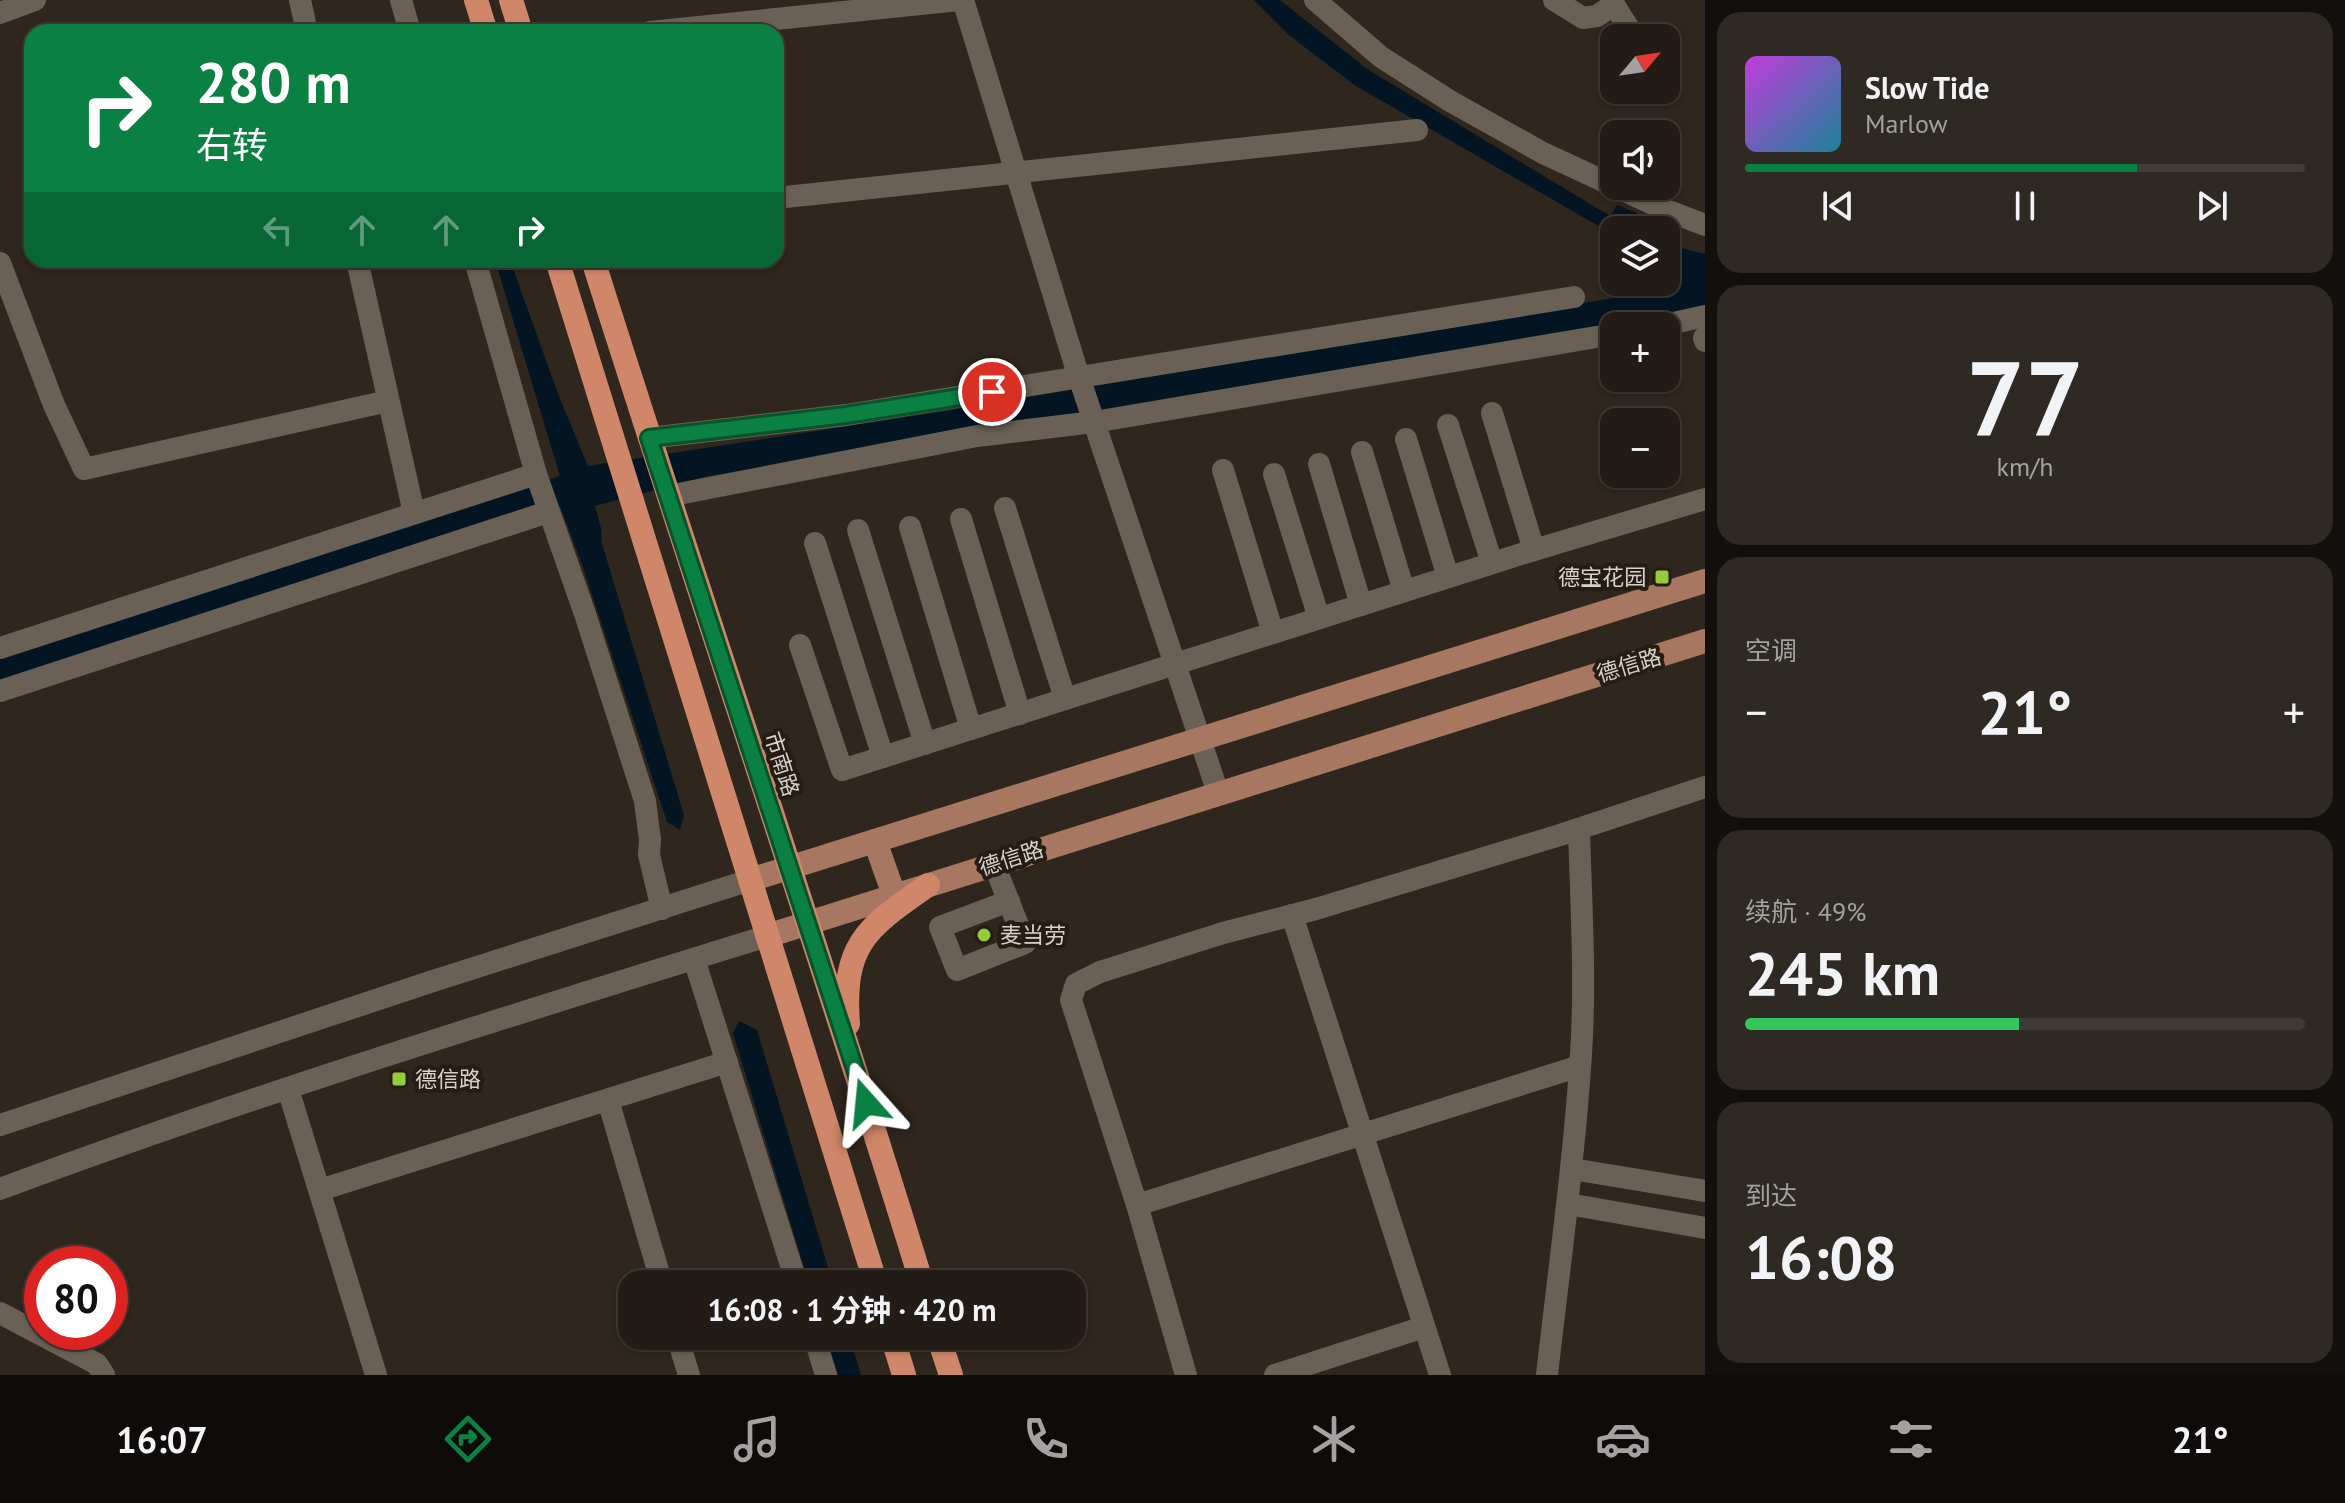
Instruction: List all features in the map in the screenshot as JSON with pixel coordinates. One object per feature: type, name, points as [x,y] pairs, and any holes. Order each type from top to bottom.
[{"type":"highway","points":[[476,0],[484,24]]},
{"type":"highway","points":[[511,0],[518,24]]},
{"type":"highway","points":[[560,268],[872,1270]]},
{"type":"highway","name":"市南路","points":[[596,268],[918,1270]]},
{"type":"highway","points":[[850,1054],[846,996],[858,945],[882,918],[928,885]]},
{"type":"highway","points":[[896,1350],[904,1375]]},
{"type":"highway","points":[[943,1350],[951,1375]]},
{"type":"main road","points":[[750,880],[1705,581]]},
{"type":"main road","name":"德信路","points":[[767,936],[1705,641]]},
{"type":"main road","points":[[875,841],[894,895]]},
{"type":"street","points":[[0,13],[35,0]]},
{"type":"street","points":[[300,0],[305,24]]},
{"type":"street","points":[[401,0],[408,24]]},
{"type":"street","points":[[728,24],[961,0],[1080,381],[1218,793]]},
{"type":"street","points":[[1315,0],[1381,57],[1450,101],[1543,153],[1705,225]]},
{"type":"street","points":[[1554,0],[1583,18],[1597,16],[1612,2],[1626,24]]},
{"type":"street","points":[[784,197],[1417,130]]},
{"type":"street","points":[[0,263],[54,405],[84,469],[388,401]]},
{"type":"street","points":[[359,268],[414,513]]},
{"type":"street","points":[[477,268],[537,478],[645,801],[649,855],[662,909]]},
{"type":"street","points":[[650,441],[1080,381],[1574,297]]},
{"type":"street","points":[[1680,329],[1705,332]]},
{"type":"street","points":[[667,494],[977,436],[1600,336]]},
{"type":"street","points":[[1492,413],[1534,550]]},
{"type":"street","points":[[1448,425],[1492,563]]},
{"type":"street","points":[[1406,439],[1448,577]]},
{"type":"street","points":[[1362,452],[1404,591]]},
{"type":"street","points":[[1319,464],[1361,605]]},
{"type":"street","points":[[1223,470],[1273,633]]},
{"type":"street","points":[[1274,474],[1319,618]]},
{"type":"street","points":[[0,648],[414,513],[537,478]]},
{"type":"street","points":[[800,645],[842,770],[1492,563],[1705,499]]},
{"type":"street","points":[[1005,508],[1065,699]]},
{"type":"street","points":[[0,691],[548,509]]},
{"type":"street","points":[[961,519],[1020,714]]},
{"type":"street","points":[[910,527],[971,729]]},
{"type":"street","points":[[858,530],[925,744]]},
{"type":"street","points":[[815,543],[883,757]]},
{"type":"street","points":[[1186,1375],[1137,1205],[1071,1000],[1076,984],[1100,972],[1223,933],[1579,829],[1705,787]]},
{"type":"street","points":[[1547,1375],[1572,1169],[1580,1066],[1582,926],[1579,829]]},
{"type":"street","points":[[994,864],[1009,901]]},
{"type":"street","points":[[0,1125],[354,1006],[750,880]]},
{"type":"street","points":[[1292,915],[1440,1375]]},
{"type":"street","name":"德信路","points":[[0,1189],[98,1152],[288,1089],[767,936]]},
{"type":"street","points":[[694,959],[793,1270]]},
{"type":"street","points":[[320,1190],[727,1062]]},
{"type":"street","points":[[1137,1205],[1580,1066]]},
{"type":"street","points":[[288,1089],[376,1375]]},
{"type":"street","points":[[608,1100],[658,1270]]},
{"type":"street","points":[[1572,1169],[1705,1191]]},
{"type":"street","points":[[1568,1204],[1705,1228]]},
{"type":"street","points":[[0,1313],[97,1364],[104,1375]]},
{"type":"street","points":[[1275,1375],[1424,1327]]},
{"type":"street","points":[[681,1350],[689,1375]]},
{"type":"street","points":[[818,1350],[826,1375]]},
{"type":"water","points":[[1254,0],[1280,0],[1367,69],[1610,216],[1600,216],[1600,227],[1356,86],[1290,36]]},
{"type":"water","points":[[1617,205],[1637,213],[1636,216],[1610,216]]},
{"type":"water","points":[[1680,248],[1705,254],[1705,306],[1680,313],[1600,312],[1600,329],[708,476],[595,506],[602,544],[684,815],[680,830],[667,822],[560,506],[548,504],[0,680],[0,657],[560,476],[497,268],[513,268],[558,394],[588,466],[946,411],[1625,296],[1680,296]]},
{"type":"water","points":[[739,1021],[757,1030],[829,1270],[805,1270],[733,1033]]},
{"type":"water","points":[[830,1350],[853,1350],[861,1375],[838,1375]]},
{"type":"place","name":"德宝花园","points":[[1662,577]]},
{"type":"place","name":"麦当劳","points":[[984,935]]},
{"type":"place","name":"德信路","points":[[399,1079]]},
{"type":"route","points":[[866,1103],[649,438],[846,415],[992,392]]}]
